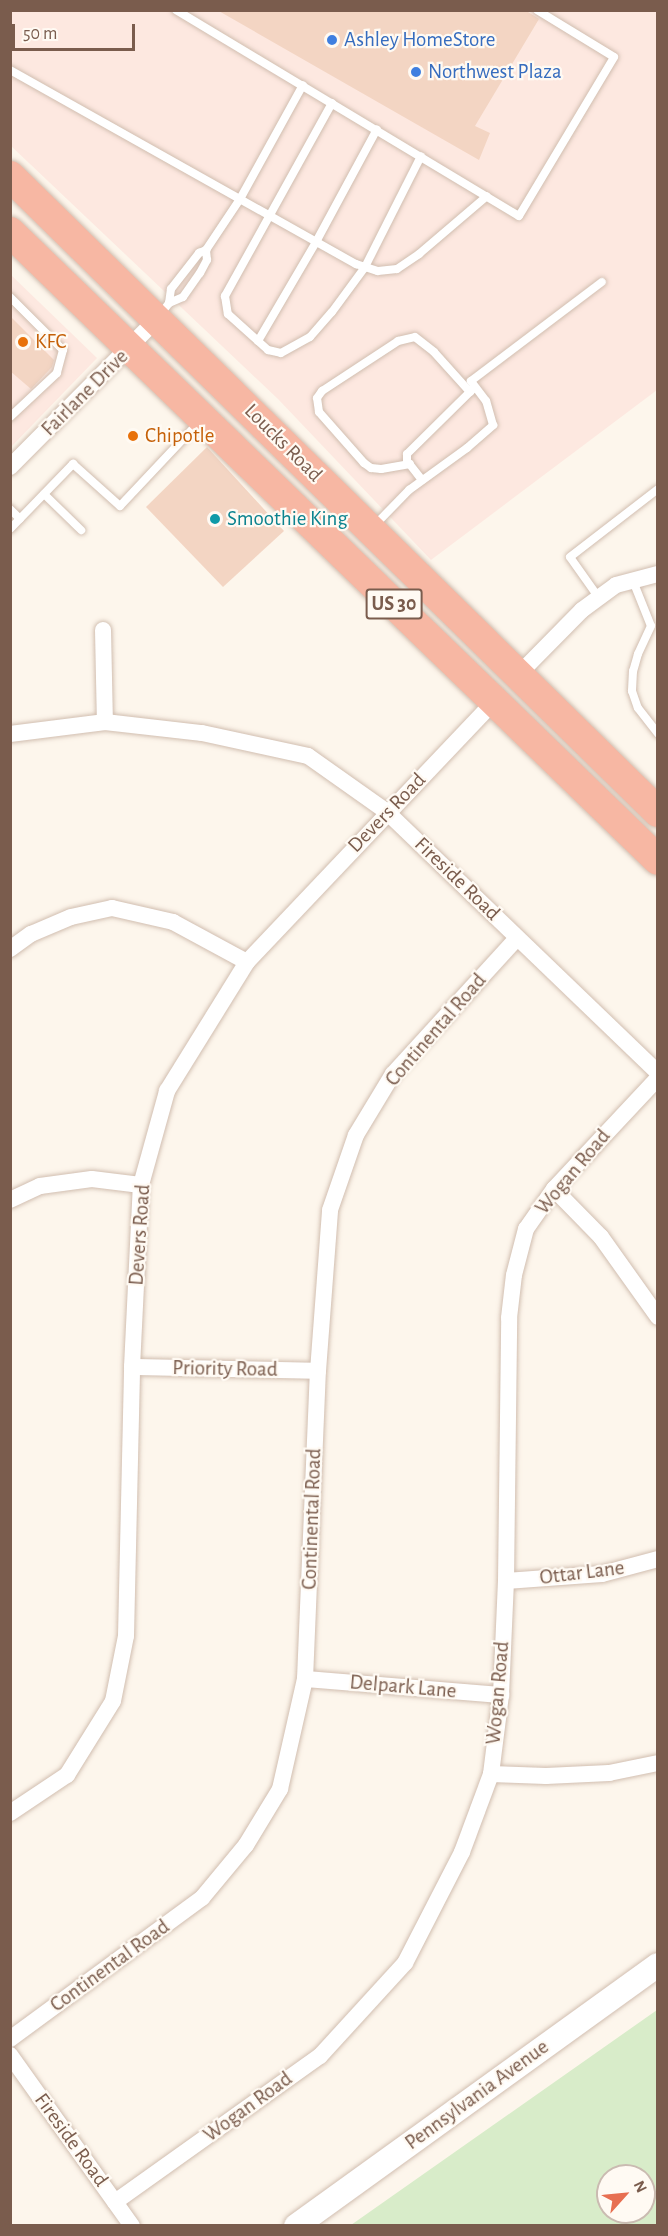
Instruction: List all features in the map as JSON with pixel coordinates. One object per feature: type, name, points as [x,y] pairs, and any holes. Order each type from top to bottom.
[{"type":"highway","name":"Loucks Road","points":[[10,176],[163,311],[371,530],[657,812]]},
{"type":"highway","name":"Loucks Road","points":[[10,232],[657,860]]},
{"type":"street","name":"Fairlane Drive","points":[[10,467],[130,349],[163,311]]},
{"type":"street","points":[[518,675],[582,610],[616,585],[657,573]]},
{"type":"street","points":[[103,630],[105,722]]},
{"type":"street","name":"Devers Road","points":[[10,1813],[67,1775],[112,1701],[126,1636],[132,1367],[141,1185],[166,1091],[247,962],[387,812],[495,701]]},
{"type":"street","name":"Fireside Road","points":[[10,734],[105,722],[202,733],[308,756],[387,812],[657,1073]]},
{"type":"street","points":[[10,949],[31,934],[71,917],[112,908],[173,922],[247,962]]},
{"type":"street","name":"Continental Road","points":[[10,2039],[202,1898],[246,1845],[280,1789],[305,1679],[318,1371],[330,1210],[356,1135],[393,1074],[517,938]]},
{"type":"street","name":"Wogan Road","points":[[116,2202],[320,2056],[405,1963],[462,1852],[490,1774],[501,1695],[506,1581],[509,1318],[514,1275],[526,1229],[554,1189],[657,1078]]},
{"type":"street","points":[[10,1200],[40,1186],[92,1179],[141,1185]]},
{"type":"street","points":[[554,1189],[600,1237],[657,1317]]},
{"type":"street","name":"Priority Road","points":[[132,1367],[318,1371]]},
{"type":"street","name":"Ottar Lane","points":[[506,1581],[602,1574],[657,1559]]},
{"type":"street","name":"Delpark Lane","points":[[305,1679],[501,1695]]},
{"type":"street","points":[[490,1774],[546,1776],[609,1773],[657,1763]]},
{"type":"street","name":"Pennsylvania Avenue","points":[[296,2226],[657,1965]]},
{"type":"street","name":"Fireside Road","points":[[10,2055],[132,2226]]},
{"type":"lane","points":[[176,10],[519,216],[614,57],[537,10]]},
{"type":"lane","points":[[10,70],[316,242],[365,267],[378,271],[397,269],[419,254],[487,196]]},
{"type":"lane","points":[[163,311],[171,290],[199,253],[206,250],[240,199],[303,85]]},
{"type":"lane","points":[[332,102],[225,296],[228,314],[268,350],[281,353],[310,337],[365,267],[421,156]]},
{"type":"lane","points":[[258,341],[316,242],[377,129]]},
{"type":"lane","points":[[163,311],[183,297],[200,273],[207,260],[206,250]]},
{"type":"lane","points":[[473,389],[471,381],[602,282]]},
{"type":"lane","points":[[10,297],[63,350],[57,373],[11,416]]},
{"type":"lane","points":[[371,530],[422,480],[467,448],[493,425],[486,401],[415,337],[398,341],[322,390],[317,398],[319,412],[371,468],[381,469],[410,464]]},
{"type":"lane","points":[[422,480],[410,464],[406,454],[473,389]]},
{"type":"lane","points":[[10,529],[73,464],[120,506],[202,418]]},
{"type":"lane","points":[[599,598],[570,557],[657,489]]},
{"type":"lane","points":[[44,494],[81,530]]},
{"type":"lane","points":[[10,509],[20,519]]},
{"type":"lane","points":[[633,581],[653,618],[633,671],[632,691],[638,708],[657,735]]},
{"type":"shaded area","name":"Northwest Plaza","points":[[10,11],[657,11],[657,390],[431,560],[278,399],[11,146]]},
{"type":"shaded area","points":[[10,274],[97,358],[11,447],[10,447]]},
{"type":"green space","points":[[657,2010],[657,2225],[351,2225]]},
{"type":"building","name":"Northwest Plaza","points":[[217,10],[525,10],[539,19],[475,126],[490,133],[479,160]]},
{"type":"building","name":"KFC","points":[[10,316],[54,360],[52,367],[31,389],[10,371]]},
{"type":"building","name":"Smoothie King","points":[[207,447],[284,531],[223,587],[146,507]]},
{"type":"place","name":"Ashley HomeStore","points":[[332,40]]},
{"type":"place","name":"Northwest Plaza","points":[[416,72]]},
{"type":"place","name":"KFC","points":[[23,342]]},
{"type":"place","name":"Chipotle","points":[[133,436]]},
{"type":"place","name":"Smoothie King","points":[[215,519]]}]
